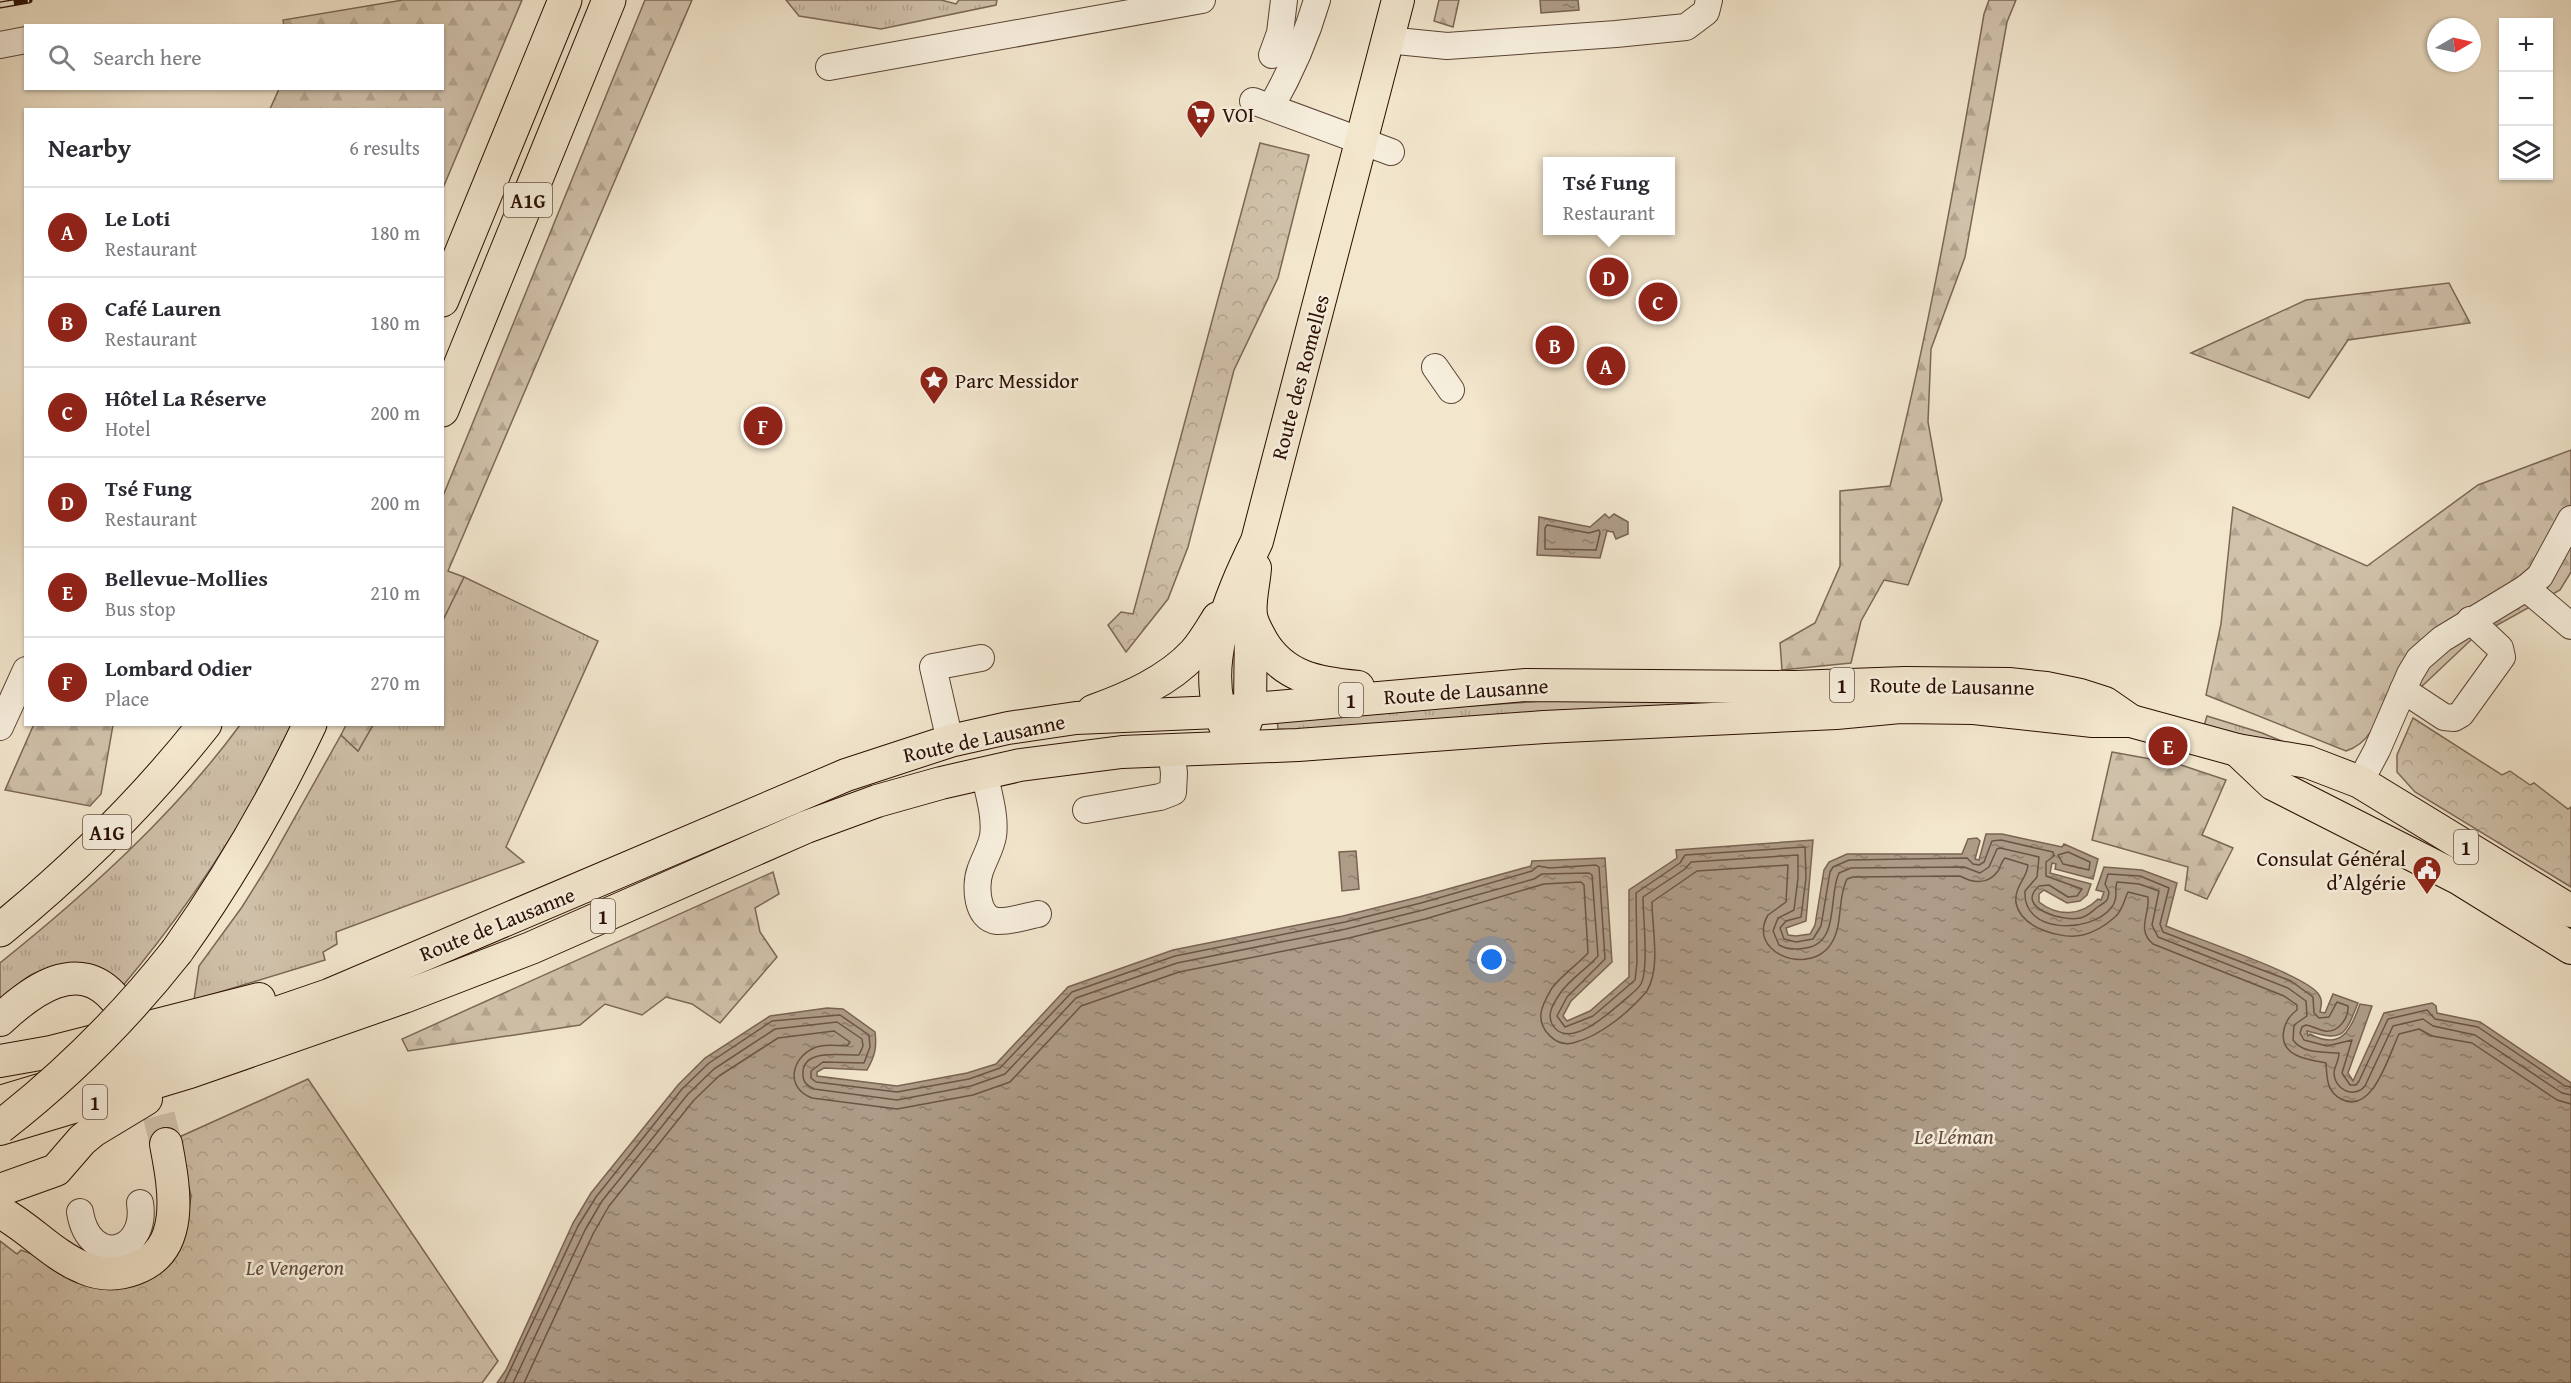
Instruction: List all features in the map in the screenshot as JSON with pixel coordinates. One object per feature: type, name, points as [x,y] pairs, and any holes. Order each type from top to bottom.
[{"type":"highway","name":"A1G","points":[[444,295],[565,0]]},
{"type":"highway","name":"A1G","points":[[444,405],[609,0]]},
{"type":"highway","name":"A1G","points":[[0,930],[68,871],[129,811],[203,726]]},
{"type":"highway","points":[[0,1128],[78,1062],[146,990],[177,951],[212,902],[244,851],[309,726]]},
{"type":"main road","name":"Route des Romelles","points":[[1241,605],[1398,0]]},
{"type":"main road","points":[[1241,605],[1274,658],[1303,678],[1409,693]]},
{"type":"main road","points":[[1236,746],[1250,710],[1241,605]]},
{"type":"main road","points":[[1236,746],[1218,712],[1214,683],[1215,663],[1241,605]]},
{"type":"main road","points":[[1076,718],[1143,690],[1174,671],[1241,605]]},
{"type":"main road","name":"Route de Lausanne","points":[[0,1102],[130,1064],[329,995],[573,893],[825,783],[900,755],[1008,728],[1076,718],[1250,710],[1409,693],[1549,684],[1771,687],[1905,683],[2009,684],[2080,695],[2105,703],[2131,721]]},
{"type":"main road","name":"Route de Lausanne","points":[[0,1128],[190,1072],[404,997],[531,948],[840,814],[972,776],[1020,765],[1085,756],[1171,749],[1298,745],[1544,727],[1836,713],[1900,707],[1974,708],[2093,722],[2131,721],[2237,750],[2308,762],[2360,783],[2571,911]]},
{"type":"main road","points":[[950,741],[972,776]]},
{"type":"main road","name":"Route de Lausanne","points":[[2237,750],[2273,784],[2458,878],[2571,948]]},
{"type":"main road","points":[[2340,819],[2361,812],[2365,804],[2360,783]]},
{"type":"main road","points":[[0,1060],[51,1052],[173,1022],[317,982],[391,968]]},
{"type":"main road","points":[[0,1020],[35,990],[63,980],[78,979],[94,983],[110,992],[115,999]]},
{"type":"main road","points":[[0,1190],[56,1170],[93,1131],[190,1072]]},
{"type":"main road","points":[[0,1212],[65,1259],[86,1269],[111,1261],[127,1272],[140,1267],[159,1251],[173,1224],[175,1205],[173,1180],[166,1144]]},
{"type":"street","points":[[829,67],[1202,0]]},
{"type":"street","points":[[1272,55],[1280,33],[1284,0]]},
{"type":"street","points":[[1317,0],[1305,40],[1291,72],[1262,104],[1391,152]]},
{"type":"street","points":[[1387,40],[1447,46],[1686,27],[1706,12],[1709,0]]},
{"type":"street","points":[[0,45],[24,40]]},
{"type":"street","points":[[1435,367],[1451,390]]},
{"type":"street","points":[[2360,783],[2419,659],[2442,639],[2526,588],[2540,576],[2571,519]]},
{"type":"street","points":[[2526,588],[2571,626]]},
{"type":"street","points":[[2403,690],[2444,717],[2454,718],[2461,714],[2502,657],[2500,648],[2470,620]]},
{"type":"street","points":[[950,741],[933,668],[981,658]]},
{"type":"street","points":[[0,727],[24,674]]},
{"type":"street","points":[[1086,810],[1160,797],[1173,792],[1174,773],[1171,749]]},
{"type":"street","points":[[972,776],[993,825],[991,845],[978,880],[977,888],[981,907],[989,918],[1000,921],[1038,914]]},
{"type":"street","points":[[80,1212],[83,1229],[90,1239],[101,1246],[111,1261],[138,1232],[142,1218],[140,1203]]},
{"type":"green space","points":[[403,0],[522,0],[444,186],[444,108],[270,108],[279,90],[444,90],[444,24],[284,24],[283,20]]},
{"type":"green space","points":[[645,0],[692,0],[448,571],[464,577],[444,618],[444,494]]},
{"type":"green space","points":[[786,0],[941,0],[956,4],[959,0],[997,0],[996,5],[881,29],[799,16]]},
{"type":"green space","points":[[1439,0],[1459,0],[1453,27],[1434,21]]},
{"type":"green space","points":[[1989,0],[2016,0],[2007,22],[1965,257],[1931,349],[1928,422],[1942,500],[1908,585],[1884,580],[1861,621],[1851,663],[1782,670],[1780,643],[1815,623],[1840,566],[1840,491],[1890,486],[1930,310],[1984,14]]},
{"type":"green space","points":[[1260,143],[1309,155],[1278,278],[1234,370],[1188,547],[1168,599],[1126,652],[1108,625],[1121,612],[1133,614]]},
{"type":"green space","points":[[2449,283],[2470,323],[2348,340],[2309,398],[2191,353],[2306,300]]},
{"type":"green space","points":[[2571,450],[2571,572],[2560,590],[2472,639],[2420,688],[2387,694],[2373,728],[2368,736],[2355,747],[2346,751],[2206,695],[2221,624],[2233,507],[2367,566],[2478,485]]},
{"type":"green space","points":[[464,577],[598,641],[506,847],[524,862],[336,932],[337,944],[323,952],[325,960],[194,1000],[199,966],[242,907],[267,867],[341,735],[358,751],[372,726],[444,726],[444,618]]},
{"type":"green space","points":[[1843,699],[1633,707],[1291,730],[1278,729],[1277,719],[1558,700]]},
{"type":"green space","points":[[2207,716],[2262,733],[2301,749],[2204,726]]},
{"type":"green space","points":[[2413,718],[2502,775],[2510,771],[2530,785],[2534,783],[2568,809],[2571,807],[2571,887],[2415,792],[2397,772],[2397,755]]},
{"type":"green space","points":[[33,726],[113,726],[101,794],[90,806],[5,790]]},
{"type":"green space","points":[[239,726],[292,726],[256,795],[215,862],[170,926],[121,988],[84,975],[45,970],[22,981],[0,1005],[0,963],[128,852],[214,758]]},
{"type":"green space","points":[[346,726],[372,726],[358,751],[341,735]]},
{"type":"green space","points":[[2112,752],[2178,764],[2226,780],[2202,835],[2233,848],[2207,899],[2185,890],[2188,867],[2092,840]]},
{"type":"green space","points":[[773,872],[779,894],[755,908],[760,932],[777,957],[720,1023],[692,1004],[666,997],[642,1015],[605,1004],[580,1025],[408,1051],[402,1039]]},
{"type":"green space","name":"Le Vengeron","points":[[308,1079],[498,1361],[482,1383],[0,1383],[0,1241],[17,1254],[21,1250],[49,1260],[96,1284],[187,1225],[191,1196],[177,1138]]},
{"type":"water","points":[[1540,0],[1578,0],[1579,10],[1541,13]]},
{"type":"water","points":[[1605,514],[1609,518],[1614,514],[1628,522],[1628,534],[1616,539],[1613,532],[1607,531],[1600,558],[1537,555],[1539,517],[1590,527]]},
{"type":"water","name":"Le Léman","points":[[1986,834],[2002,834],[2062,847],[2064,844],[2098,859],[2093,879],[2055,869],[2056,864],[2052,863],[2050,873],[2091,884],[2087,895],[2080,901],[2067,903],[2044,890],[2039,894],[2039,902],[2054,910],[2077,911],[2098,899],[2101,900],[2104,892],[2096,890],[2104,867],[2142,870],[2177,883],[2166,926],[2295,978],[2311,987],[2319,995],[2320,1012],[2325,1013],[2333,994],[2358,1003],[2349,1024],[2341,1034],[2328,1036],[2307,1031],[2308,1036],[2310,1034],[2321,1039],[2337,1039],[2353,1022],[2360,1004],[2372,1006],[2348,1073],[2353,1081],[2384,1013],[2432,1003],[2436,1006],[2437,1013],[2480,1022],[2571,1083],[2571,1383],[497,1383],[506,1370],[573,1223],[591,1193],[678,1085],[705,1058],[770,1016],[827,1008],[843,1009],[875,1032],[875,1051],[867,1070],[824,1068],[817,1072],[817,1076],[897,1086],[967,1073],[996,1064],[1068,987],[1173,950],[1343,916],[1531,866],[1532,861],[1605,858],[1612,962],[1571,1001],[1563,1016],[1567,1021],[1590,1011],[1629,977],[1629,890],[1677,858],[1676,850],[1813,840],[1806,921],[1786,928],[1788,935],[1796,936],[1810,934],[1815,925],[1824,870],[1829,862],[1847,854],[1962,854],[1968,839],[1977,838],[1980,841],[1975,859],[1979,860]]},
{"type":"water","points":[[1356,851],[1359,889],[1342,891],[1339,852]]},
{"type":"tunnel","points":[[147,1069],[166,1144]]},
{"type":"railway","points":[[0,5],[29,0]]},
{"type":"place","name":"VOI","points":[[1201,140]]},
{"type":"place","name":"Tsé Fung","points":[[1609,277]]},
{"type":"place","name":"Hôtel La Réserve","points":[[1658,302]]},
{"type":"place","name":"Café Lauren","points":[[1555,345]]},
{"type":"place","name":"Le Loti","points":[[1606,366]]},
{"type":"place","name":"Parc Messidor","points":[[934,406]]},
{"type":"place","name":"Lombard Odier","points":[[763,426]]},
{"type":"place","name":"Bellevue-Mollies","points":[[2168,746]]},
{"type":"place","name":"Consulat Général d’Algérie","points":[[2427,896]]}]
